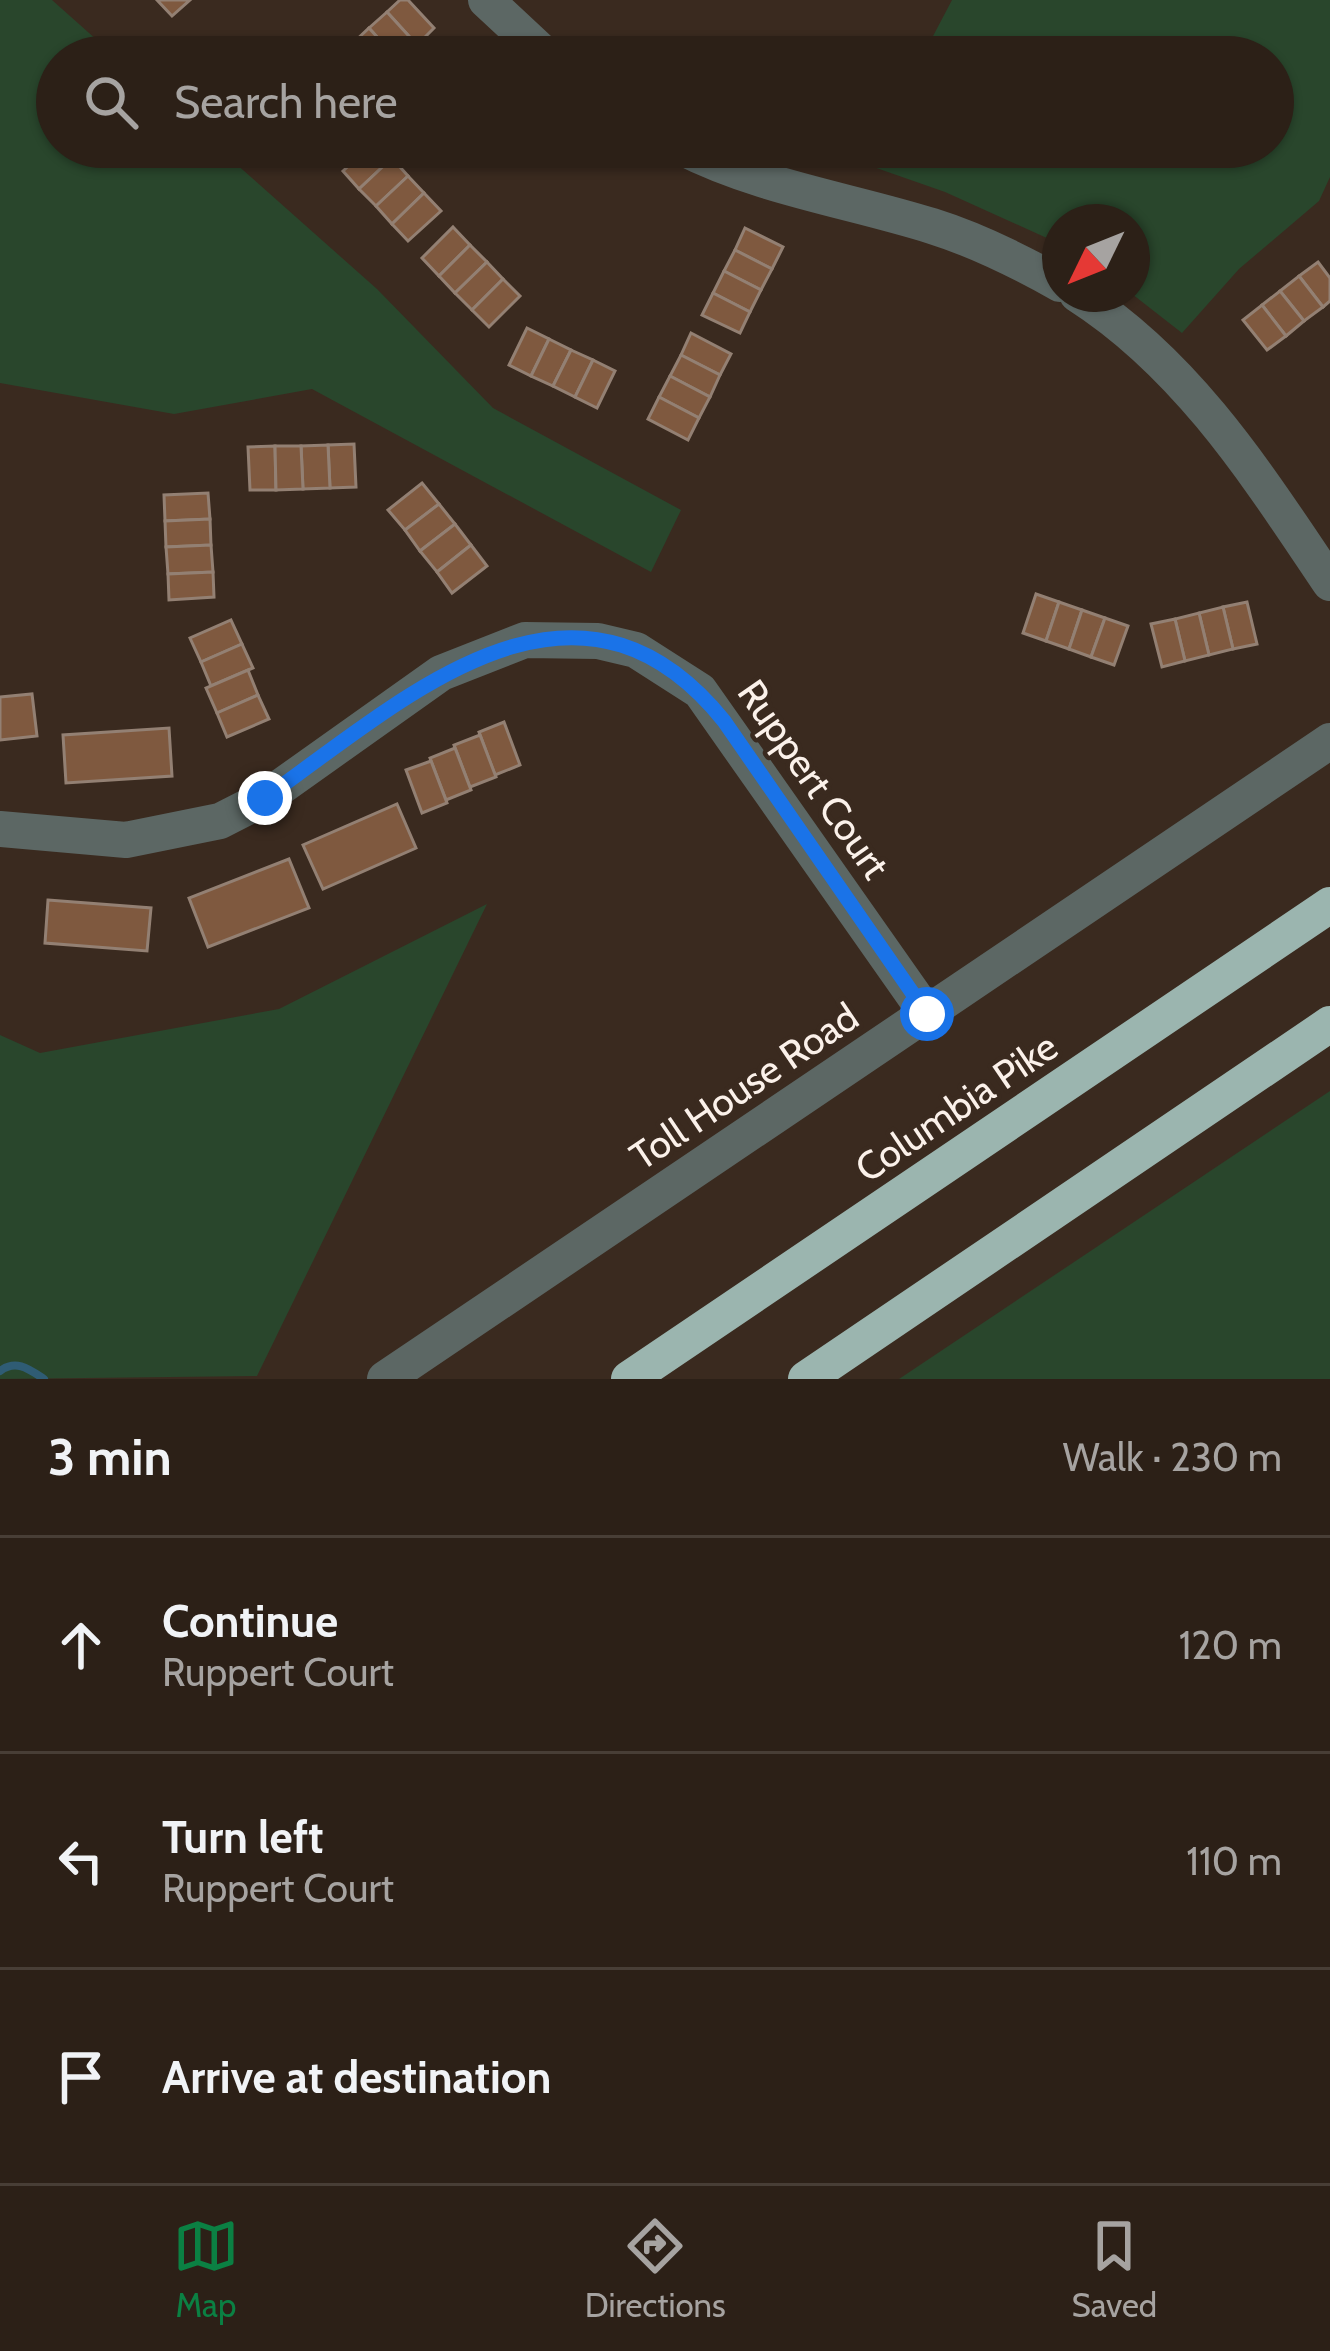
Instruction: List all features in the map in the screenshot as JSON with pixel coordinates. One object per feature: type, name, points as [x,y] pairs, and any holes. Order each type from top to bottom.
[{"type":"highway","name":"Columbia Pike","points":[[629,1379],[1330,905]]},
{"type":"highway","points":[[806,1379],[1330,1024]]},
{"type":"street","points":[[486,0],[525,36]]},
{"type":"street","points":[[738,168],[935,227],[1042,274]]},
{"type":"street","points":[[1102,312],[1182,381],[1235,443],[1330,583]]},
{"type":"street","name":"Ruppert Court","points":[[0,829],[126,840],[220,821],[265,798],[441,673],[472,658],[525,640],[598,640],[636,650],[700,692],[927,1014]]},
{"type":"street","name":"Toll House Road","points":[[385,1379],[1330,742]]},
{"type":"green space","points":[[0,0],[52,0],[92,36],[36,36],[36,168],[241,168],[377,289],[493,408],[681,510],[651,572],[312,389],[174,414],[0,383]]},
{"type":"green space","points":[[952,0],[1330,0],[1330,177],[1319,201],[1239,269],[1182,333],[1150,308],[1150,204],[1042,204],[1042,236],[945,192],[876,168],[1294,168],[1294,36],[933,36]]},
{"type":"green space","points":[[487,904],[257,1376],[0,1379],[0,1035],[40,1053],[279,1009]]},
{"type":"green space","points":[[1330,1091],[1330,1379],[899,1379]]},
{"type":"building","points":[[157,0],[190,0],[172,16]]},
{"type":"building","points":[[400,0],[408,0],[434,28],[426,36],[409,36],[387,12]]},
{"type":"building","points":[[387,12],[409,36],[376,36],[369,28]]},
{"type":"building","points":[[346,168],[381,168],[359,189],[343,171]]},
{"type":"building","points":[[381,168],[401,168],[408,176],[376,206],[359,189]]},
{"type":"building","points":[[408,176],[424,193],[392,224],[376,206]]},
{"type":"building","points":[[424,193],[441,211],[408,241],[392,224]]},
{"type":"building","points":[[453,227],[470,245],[439,276],[422,258]]},
{"type":"building","points":[[745,228],[783,247],[772,269],[735,250]]},
{"type":"building","points":[[470,245],[487,262],[455,293],[439,276]]},
{"type":"building","points":[[735,250],[772,269],[761,290],[724,271]]},
{"type":"building","points":[[487,262],[503,279],[472,310],[455,293]]},
{"type":"building","points":[[1318,262],[1330,278],[1330,301],[1323,307],[1299,276]]},
{"type":"building","points":[[724,271],[761,290],[750,312],[713,293]]},
{"type":"building","points":[[1299,276],[1323,307],[1304,321],[1280,291]]},
{"type":"building","points":[[503,279],[520,296],[489,327],[472,310]]},
{"type":"building","points":[[1280,291],[1304,321],[1286,336],[1262,305]]},
{"type":"building","points":[[713,293],[750,312],[740,333],[702,315]]},
{"type":"building","points":[[1262,305],[1286,336],[1267,350],[1243,320]]},
{"type":"building","points":[[527,328],[549,339],[531,376],[509,365]]},
{"type":"building","points":[[691,333],[731,354],[720,375],[681,355]]},
{"type":"building","points":[[549,339],[571,350],[553,386],[531,376]]},
{"type":"building","points":[[571,350],[593,360],[575,397],[553,386]]},
{"type":"building","points":[[681,355],[720,375],[710,397],[670,376]]},
{"type":"building","points":[[593,360],[615,371],[597,408],[575,397]]},
{"type":"building","points":[[670,376],[710,397],[699,418],[659,397]]},
{"type":"building","points":[[659,397],[699,418],[688,440],[648,419]]},
{"type":"building","points":[[354,444],[356,487],[330,488],[328,445]]},
{"type":"building","points":[[328,445],[330,488],[303,489],[301,446]]},
{"type":"building","points":[[275,446],[276,490],[250,490],[248,447]]},
{"type":"building","points":[[275,446],[301,446],[303,489],[276,490]]},
{"type":"building","points":[[422,483],[439,504],[405,530],[388,510]]},
{"type":"building","points":[[208,493],[210,519],[165,521],[164,495]]},
{"type":"building","points":[[439,504],[455,524],[420,551],[405,530]]},
{"type":"building","points":[[210,519],[211,545],[166,547],[165,521]]},
{"type":"building","points":[[455,524],[471,545],[437,572],[420,551]]},
{"type":"building","points":[[211,545],[213,572],[168,574],[166,547]]},
{"type":"building","points":[[471,545],[487,566],[452,593],[437,572]]},
{"type":"building","points":[[213,572],[214,597],[169,600],[168,574]]},
{"type":"building","points":[[1036,594],[1059,602],[1046,641],[1023,633]]},
{"type":"building","points":[[1059,602],[1082,610],[1069,649],[1046,641]]},
{"type":"building","points":[[1247,602],[1257,644],[1233,649],[1223,607]]},
{"type":"building","points":[[1223,607],[1233,649],[1209,655],[1199,613]]},
{"type":"building","points":[[1082,610],[1105,618],[1091,657],[1069,649]]},
{"type":"building","points":[[1199,613],[1209,655],[1185,661],[1175,619]]},
{"type":"building","points":[[1105,618],[1128,626],[1114,665],[1091,657]]},
{"type":"building","points":[[1175,619],[1185,661],[1162,667],[1151,624]]},
{"type":"building","points":[[231,620],[242,644],[201,662],[190,638]]},
{"type":"building","points":[[242,644],[253,668],[211,686],[201,662]]},
{"type":"building","points":[[248,670],[258,695],[217,713],[206,688]]},
{"type":"building","points":[[32,694],[37,736],[0,740],[0,697]]},
{"type":"building","points":[[258,695],[269,719],[227,737],[217,713]]},
{"type":"building","points":[[504,722],[520,765],[495,775],[479,732]]},
{"type":"building","points":[[169,728],[172,776],[66,783],[63,735]]},
{"type":"building","points":[[480,735],[496,777],[470,787],[454,745]]},
{"type":"building","points":[[455,748],[471,790],[446,800],[430,758]]},
{"type":"building","points":[[431,761],[447,803],[422,813],[406,770]]},
{"type":"building","points":[[397,804],[416,848],[323,889],[303,845]]},
{"type":"building","points":[[289,859],[309,908],[208,947],[189,898]]},
{"type":"building","points":[[48,900],[151,908],[147,951],[45,943]]},
{"type":"waterway","points":[[0,1371],[17,1366],[44,1379]]},
{"type":"route","points":[[265,798],[441,673],[488,651],[525,640],[566,638],[636,650],[700,692],[724,721],[927,1014]]}]
